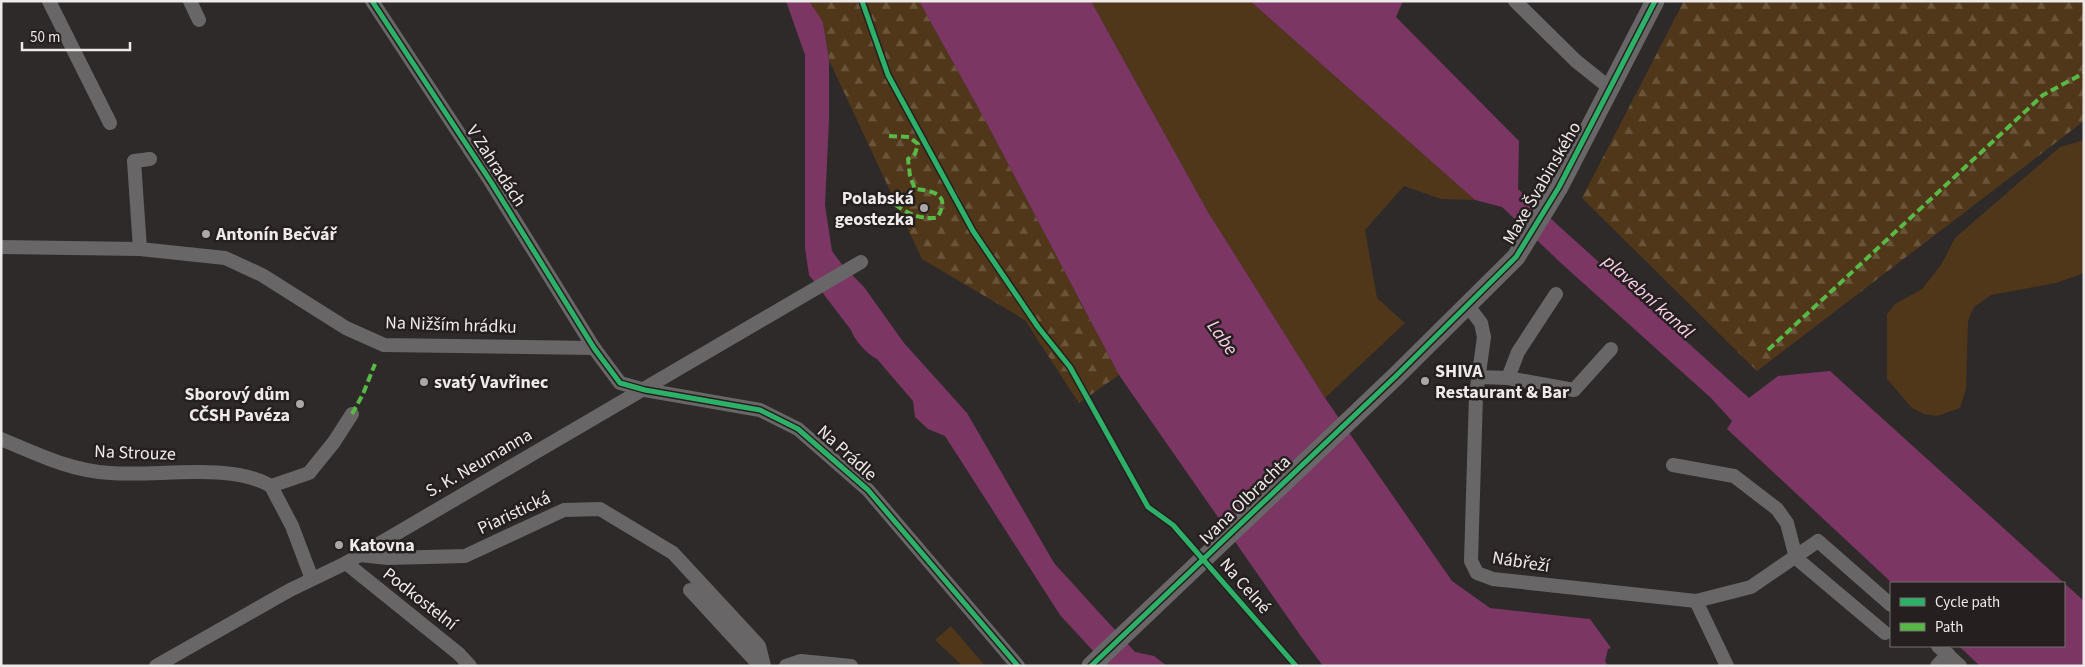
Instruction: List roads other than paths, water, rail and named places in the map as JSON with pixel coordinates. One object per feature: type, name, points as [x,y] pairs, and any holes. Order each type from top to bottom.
[{"type":"main road","name":"Maxe Švabinského","points":[[1397,375],[1468,306],[1522,248],[1555,194],[1655,1]]},
{"type":"main road","name":"Ivana Olbrachta","points":[[1091,666],[1397,375]]},
{"type":"street","points":[[49,1],[110,123]]},
{"type":"street","points":[[190,1],[199,20]]},
{"type":"street","name":"V Zahradách","points":[[372,1],[491,182],[594,348]]},
{"type":"street","points":[[1515,1],[1576,61],[1611,89]]},
{"type":"street","points":[[140,249],[134,162],[150,158]]},
{"type":"street","name":"Na Nižším hrádku","points":[[1,247],[140,249],[225,258],[262,275],[346,328],[384,345],[594,348]]},
{"type":"street","name":"S. K. Neumanna","points":[[156,666],[168,663],[312,579],[360,555],[861,262]]},
{"type":"street","points":[[1508,378],[1518,352],[1556,294]]},
{"type":"street","name":"Nábřeží","points":[[1468,306],[1483,329],[1476,396],[1471,560],[1477,573],[1493,579],[1696,601],[1751,587],[1796,558],[1818,541],[1890,604]]},
{"type":"street","points":[[594,348],[620,383],[645,390]]},
{"type":"street","points":[[1479,377],[1508,378],[1574,390],[1612,349]]},
{"type":"street","name":"Na Prádle","points":[[645,390],[760,410],[798,429],[868,490],[1018,666]]},
{"type":"street","points":[[312,579],[292,526],[271,486],[309,473],[334,442],[352,414]]},
{"type":"street","name":"Na Strouze","points":[[1,439],[66,466],[78,469],[110,474],[231,473],[261,480],[271,486]]},
{"type":"street","points":[[1672,465],[1734,476],[1777,509],[1787,523],[1796,558],[1885,632]]},
{"type":"street","name":"Piaristická","points":[[360,555],[388,558],[465,556],[564,510],[600,509],[673,553],[758,646],[764,666]]},
{"type":"street","name":"Podkostelní","points":[[346,563],[459,654],[470,666]]},
{"type":"street","points":[[690,590],[760,666]]},
{"type":"street","points":[[1696,601],[1727,666]]},
{"type":"street","points":[[1937,666],[1943,650],[1960,666]]},
{"type":"street","points":[[786,666],[801,661],[851,666]]},
{"type":"water","points":[[786,1],[809,1],[823,22],[829,60],[829,120],[825,205],[832,251],[843,266],[864,287],[904,343],[967,413],[1054,563],[1135,652],[1154,656],[1167,666],[1107,666],[1060,615],[945,436],[928,429],[915,417],[913,401],[877,359],[858,343],[851,330],[809,275],[805,248],[805,55]]},
{"type":"water","name":"Labe","points":[[919,1],[1091,1],[1208,212],[1325,398],[1452,581],[1490,608],[1590,619],[1611,648],[1608,649],[1605,661],[1608,666],[1323,666],[1119,375],[986,122]]},
{"type":"water","points":[[1250,1],[1403,1],[1396,17],[1519,141],[1518,189],[1749,398],[1778,376],[1830,371],[2063,582],[1891,582],[1727,429],[1732,421],[1711,398],[1562,264],[1502,207],[1475,200]]},
{"type":"water","points":[[2065,584],[2084,601],[2084,666],[1980,666],[1960,647],[2065,647]]},
{"type":"place","name":"Polabská geostezka","points":[[924,208]]},
{"type":"place","name":"Antonín Bečvář","points":[[206,234]]},
{"type":"place","name":"SHIVA Restaurant & Bar","points":[[1425,381]]},
{"type":"place","name":"svatý Vavřinec","points":[[424,382]]},
{"type":"place","name":"Sborový dům CČSH Pavéza","points":[[300,404]]},
{"type":"place","name":"Katovna","points":[[339,545]]},
{"type":"water label","name":"plavební kanál","points":[[1648,297]]}]
